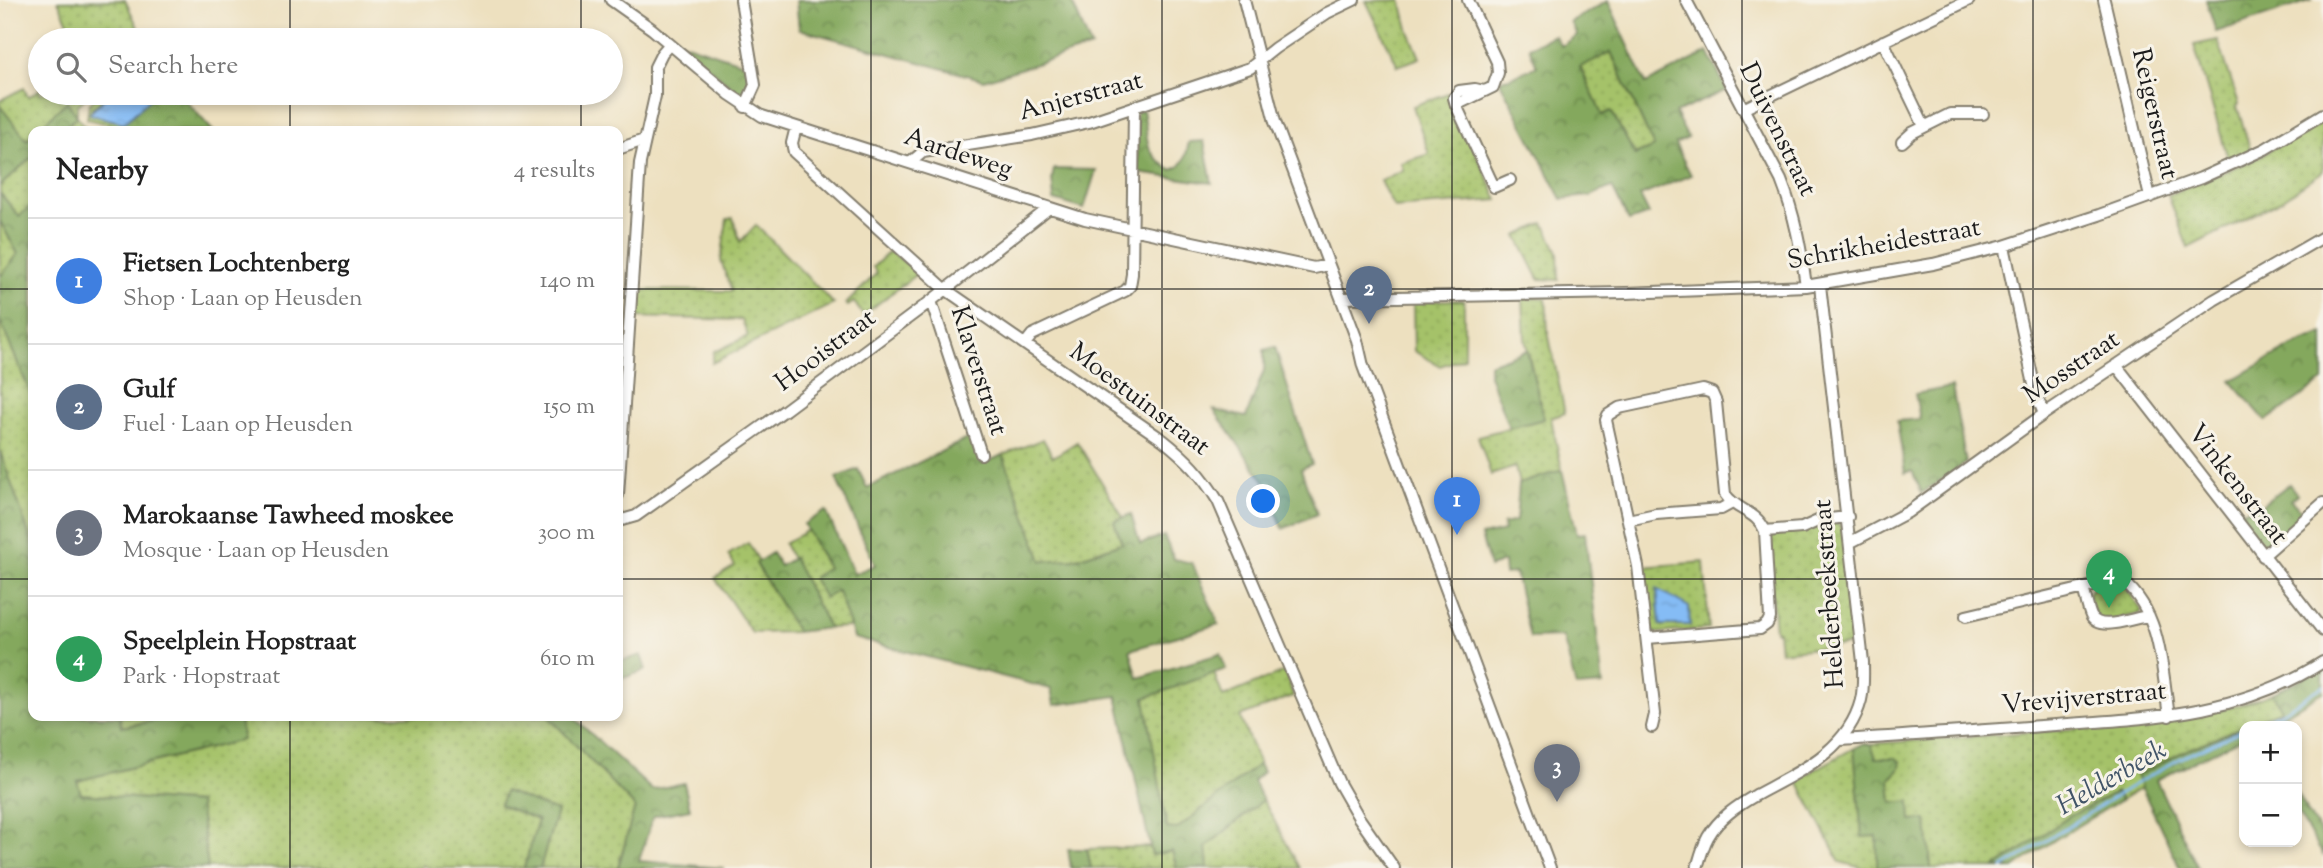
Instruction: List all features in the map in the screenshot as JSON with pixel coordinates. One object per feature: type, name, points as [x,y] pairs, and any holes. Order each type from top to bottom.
[{"type":"street","name":"Aardeweg","points":[[611,0],[635,16],[746,107],[762,116],[1049,208],[1134,231],[1314,268],[1328,265]]},
{"type":"street","points":[[741,0],[755,85],[746,107]]},
{"type":"street","points":[[1244,0],[1275,122],[1550,868]]},
{"type":"street","name":"Anjerstraat","points":[[911,162],[923,152],[977,146],[1059,130],[1250,68],[1327,13],[1354,0]]},
{"type":"street","points":[[1468,0],[1498,67],[1493,86],[1456,105],[1494,187],[1510,180]]},
{"type":"street","name":"Duivenstraat","points":[[1686,0],[1781,180],[1800,238],[1806,286]]},
{"type":"street","points":[[1743,109],[1969,0]]},
{"type":"street","name":"Reigerstraat","points":[[2104,0],[2150,197]]},
{"type":"street","points":[[1883,41],[1924,126]]},
{"type":"street","points":[[623,430],[640,163],[655,96],[655,67],[669,45]]},
{"type":"street","points":[[1025,344],[1032,335],[1125,291],[1130,286],[1134,231],[1134,107]]},
{"type":"street","points":[[1902,142],[1924,126],[1955,113],[1983,114]]},
{"type":"street","name":"Schrikheidestraat","points":[[1342,298],[1626,293],[1806,286],[1933,264],[2004,246],[2150,197],[2236,164],[2323,114]]},
{"type":"street","name":"Moestuinstraat","points":[[796,127],[792,143],[794,152],[945,289],[1163,440],[1203,476],[1218,500],[1339,783],[1359,818],[1394,868]]},
{"type":"street","points":[[623,147],[644,140]]},
{"type":"street","name":"Hooistraat","points":[[623,517],[636,516],[785,410],[931,301],[1049,208]]},
{"type":"street","name":"Mosstraat","points":[[1851,542],[1908,512],[2044,414],[2214,300],[2323,237]]},
{"type":"street","points":[[2004,246],[2036,394],[2044,414]]},
{"type":"street","name":"Helderbeekstraat","points":[[1697,868],[1707,838],[1723,818],[1744,802],[1817,761],[1840,740],[1855,714],[1863,687],[1851,542],[1820,285]]},
{"type":"street","name":"Klaverstraat","points":[[931,301],[981,454]]},
{"type":"street","name":"Vinkenstraat","points":[[2116,365],[2323,631]]},
{"type":"street","points":[[1647,638],[1760,629],[1770,618],[1765,531],[1755,516],[1732,503],[1725,494],[1715,398],[1708,391],[1694,390],[1619,408],[1608,415],[1606,426],[1638,566],[1655,714],[1652,727]]},
{"type":"street","points":[[1628,520],[1656,514],[1715,510],[1726,508],[1732,503]]},
{"type":"street","points":[[2263,556],[2323,503]]},
{"type":"street","points":[[1765,531],[1802,528],[1819,520],[1848,517]]},
{"type":"street","points":[[1966,617],[2114,581],[2124,582],[2149,615],[2154,629],[2169,716]]},
{"type":"street","points":[[2083,588],[2090,615],[2098,623],[2106,625],[2149,615]]},
{"type":"street","name":"Vrevijverstraat","points":[[1840,740],[2169,716],[2224,706],[2260,693],[2323,662]]},
{"type":"green space","points":[[125,0],[138,28],[70,28],[58,1]]},
{"type":"green space","points":[[796,0],[1071,0],[1091,47],[984,80],[799,29]]},
{"type":"green space","points":[[1401,0],[1408,29],[1420,58],[1398,66],[1366,1]]},
{"type":"green space","points":[[2206,0],[2313,0],[2216,32]]},
{"type":"green space","points":[[1608,1],[1646,84],[1708,52],[1727,90],[1675,113],[1688,138],[1675,144],[1691,175],[1640,196],[1649,214],[1629,221],[1612,187],[1590,196],[1562,199],[1499,80],[1537,66],[1529,47],[1554,35],[1561,46],[1577,35],[1570,22]],"holes":[[[1611,52],[1654,147],[1635,155],[1611,111],[1602,115],[1580,67]]]},
{"type":"green space","points":[[2218,40],[2251,152],[2229,162],[2194,45]]},
{"type":"green space","points":[[677,41],[747,64],[749,80],[746,90],[742,93],[735,90]]},
{"type":"green space","points":[[1611,52],[1654,147],[1635,155],[1611,111],[1602,116],[1580,66]]},
{"type":"green space","points":[[24,88],[28,105],[64,105],[41,126],[28,126],[27,140],[0,106],[0,100]]},
{"type":"green space","points":[[1448,93],[1498,200],[1394,208],[1380,181],[1403,170],[1401,163],[1429,154],[1413,106]]},
{"type":"green space","points":[[63,105],[70,105],[77,116],[66,126],[41,126]]},
{"type":"green space","points":[[69,105],[78,105],[77,117]]},
{"type":"green space","points":[[89,105],[96,105],[92,109],[92,115],[124,123],[116,126],[87,119]]},
{"type":"green space","points":[[143,105],[190,105],[209,126],[121,126]]},
{"type":"green space","points":[[0,106],[28,139],[28,161],[0,186]]},
{"type":"green space","points":[[1143,110],[1150,150],[1161,163],[1171,170],[1176,169],[1184,160],[1189,142],[1204,141],[1212,183],[1138,173],[1136,112]]},
{"type":"green space","points":[[77,117],[85,126],[67,126]]},
{"type":"green space","points":[[2323,120],[2323,171],[2282,200],[2188,248],[2168,195],[2253,160]]},
{"type":"green space","points":[[28,161],[28,209],[19,217],[0,193],[0,186]]},
{"type":"green space","points":[[1054,169],[1096,170],[1084,209],[1054,200]]},
{"type":"green space","points":[[0,193],[19,216],[28,208],[28,387],[0,321],[0,277],[18,254],[0,221]]},
{"type":"green space","points":[[733,218],[740,242],[756,225],[834,304],[712,363],[714,351],[748,336],[742,320],[633,317],[634,290],[732,291],[721,261],[727,219]]},
{"type":"green space","points":[[0,221],[18,254],[0,277]]},
{"type":"green space","points":[[1544,223],[1558,252],[1559,280],[1539,279],[1517,236]]},
{"type":"green space","points":[[890,251],[918,273],[863,315],[854,302],[848,306],[846,304],[877,273],[873,267]]},
{"type":"green space","points":[[1546,298],[1548,332],[1565,413],[1551,418],[1562,470],[1519,484],[1515,467],[1491,475],[1478,436],[1544,419],[1525,339],[1523,299]]},
{"type":"green space","points":[[1464,300],[1464,358],[1440,366],[1414,351],[1413,301]]},
{"type":"green space","points":[[0,321],[28,387],[28,532],[0,451]]},
{"type":"green space","points":[[2323,333],[2323,381],[2266,421],[2231,381],[2291,347]]},
{"type":"green space","points":[[1275,347],[1312,464],[1301,469],[1317,514],[1283,529],[1264,481],[1214,410],[1246,417],[1264,370],[1264,350]]},
{"type":"green space","points":[[1527,350],[1544,419],[1509,428],[1489,375],[1489,364]]},
{"type":"green space","points":[[1952,387],[1966,463],[1922,493],[1912,471],[1905,473],[1897,421],[1920,419],[1915,394]]},
{"type":"green space","points":[[971,437],[981,464],[1003,455],[1042,561],[1075,559],[1122,543],[1114,521],[1131,514],[1140,544],[1164,536],[1174,559],[1192,563],[1219,624],[1130,650],[1138,678],[1220,654],[1226,669],[1145,698],[1167,828],[1177,829],[1259,764],[1263,772],[1253,781],[1263,800],[1206,847],[1208,868],[1177,868],[1172,851],[1152,855],[1117,696],[1054,705],[1051,689],[854,638],[838,591],[825,598],[813,578],[828,568],[804,524],[826,511],[854,574],[875,565],[836,478],[858,469],[867,488]]},
{"type":"green space","points":[[1043,439],[1053,457],[1077,442],[1123,517],[1114,521],[1122,543],[1074,559],[1042,561],[1003,455]]},
{"type":"green space","points":[[0,451],[28,532],[28,721],[120,721],[121,727],[153,721],[240,721],[242,740],[77,781],[81,794],[199,803],[208,868],[0,868]]},
{"type":"green space","points":[[1562,470],[1577,534],[1585,533],[1603,685],[1576,687],[1563,637],[1530,638],[1515,573],[1505,574],[1504,562],[1490,567],[1481,536],[1504,531],[1503,524],[1516,521],[1519,484]]},
{"type":"green space","points":[[2289,484],[2297,494],[2290,500],[2304,513],[2272,542],[2264,545],[2235,512],[2259,507]]},
{"type":"green space","points":[[1837,523],[1843,533],[1856,644],[1780,652],[1778,631],[1775,631],[1768,546],[1770,536]]},
{"type":"green space","points":[[808,530],[828,569],[814,577],[838,591],[850,627],[829,628],[784,544]]},
{"type":"green space","points":[[748,543],[759,561],[756,564],[797,632],[752,633],[715,578],[735,566],[728,555]]},
{"type":"green space","points":[[772,553],[780,566],[793,558],[829,628],[797,632],[756,563]]},
{"type":"green space","points":[[1704,562],[1709,629],[1655,633],[1649,627],[1641,567]]},
{"type":"green space","points":[[2123,584],[2142,611],[2108,622],[2096,619],[2088,593],[2094,587]]},
{"type":"green space","points":[[641,655],[646,670],[623,678],[623,660]]},
{"type":"green space","points":[[2323,668],[2323,692],[2274,721],[2256,721],[2281,710],[2273,693]]},
{"type":"green space","points":[[1285,671],[1293,696],[1240,717],[1259,764],[1177,829],[1167,829],[1144,698],[1214,673],[1223,697]]},
{"type":"green space","points":[[2273,693],[2281,710],[2255,721],[2239,721],[2239,728],[2137,775],[2142,787],[2121,800],[2116,792],[2070,816],[1995,868],[1931,868],[1927,820],[1911,821],[1892,803],[1890,779],[1899,770],[1896,758],[1876,758],[1871,744],[2150,722],[2225,709]]},
{"type":"green space","points":[[120,721],[153,721],[120,727]]},
{"type":"green space","points":[[240,721],[553,721],[635,807],[618,868],[540,868],[557,811],[500,805],[538,820],[524,868],[430,868],[423,865],[421,868],[208,868],[199,803],[81,794],[77,781],[242,740]]},
{"type":"green space","points":[[553,721],[577,721],[652,790],[684,783],[690,809],[655,816],[652,819],[639,861],[724,868],[618,868],[635,807]]},
{"type":"green space","points":[[2239,729],[2239,739],[2156,780],[2198,868],[2180,868],[2136,776],[2191,748]]},
{"type":"green space","points":[[1871,744],[1876,758],[1896,758],[1901,762],[1899,770],[1890,779],[1892,803],[1910,801],[1911,821],[1927,820],[1931,868],[1877,868],[1877,836],[1862,837],[1854,748]]},
{"type":"green space","points":[[1854,748],[1862,837],[1877,835],[1877,868],[1862,868],[1840,862],[1797,780]]},
{"type":"green space","points":[[505,791],[557,811],[540,868],[524,868],[538,820],[500,805]]},
{"type":"green space","points":[[2116,792],[2121,800],[2014,868],[1995,868],[2070,816]]},
{"type":"green space","points":[[1263,800],[1300,868],[1208,868],[1206,847]]},
{"type":"green space","points":[[2302,802],[2323,838],[2323,855],[2302,820]]},
{"type":"green space","points":[[1150,847],[1152,855],[1172,851],[1177,868],[1091,868],[1087,849]]},
{"type":"green space","points":[[1068,849],[1087,849],[1091,868],[1071,868]]},
{"type":"water","points":[[98,105],[143,105],[124,123],[90,113]]},
{"type":"water","points":[[1657,589],[1689,607],[1690,625],[1660,625]]},
{"type":"waterway","name":"Helderbeek","points":[[2261,721],[2282,712],[2323,686]]},
{"type":"waterway","name":"Helderbeek","points":[[2003,868],[2130,787],[2181,758],[2239,731]]},
{"type":"place","name":"Gulf","points":[[1369,324]]},
{"type":"place","name":"Fietsen Lochtenberg","points":[[1457,535]]},
{"type":"place","name":"Speelplein Hopstraat","points":[[2109,608]]},
{"type":"place","name":"Marokaanse Tawheed moskee","points":[[1557,802]]}]
